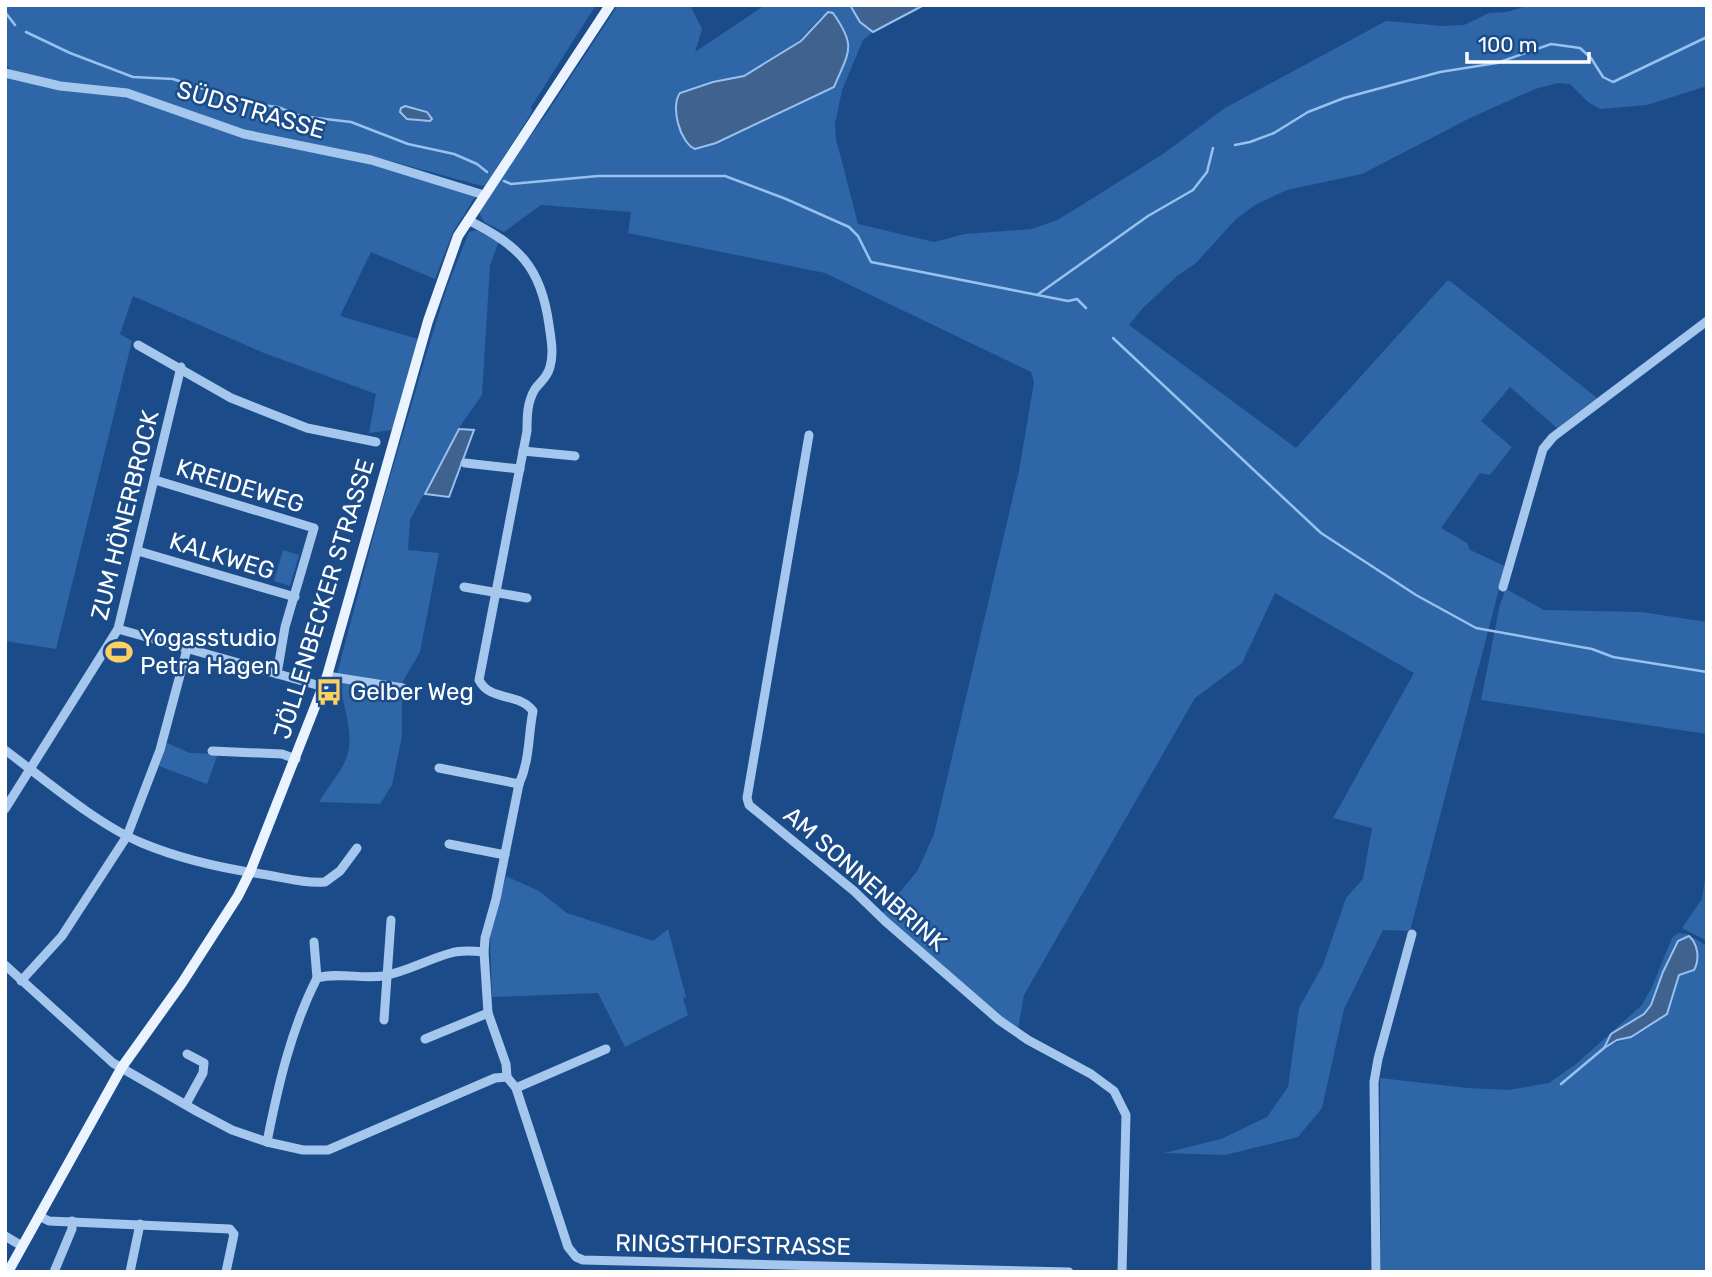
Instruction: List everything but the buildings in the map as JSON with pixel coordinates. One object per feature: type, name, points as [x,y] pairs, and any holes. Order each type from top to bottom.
[{"type":"main road","name":"JÖLLENBECKER STRASSE","points":[[8,1272],[122,1067],[182,983],[238,896],[250,872],[326,681],[428,321],[458,236],[610,5]]},
{"type":"street","name":"SÜDSTRASSE","points":[[5,73],[60,86],[127,93],[244,134],[371,160],[484,195]]},
{"type":"street","points":[[5,965],[113,1063],[232,1130],[267,1142],[303,1150],[328,1150],[495,1078],[508,1077],[488,1013],[484,951],[519,783],[524,774],[530,746],[528,735],[533,711],[527,703],[489,692],[482,687],[479,680],[527,431],[527,411],[535,390],[548,373],[552,340],[547,306],[531,269],[520,254],[498,235],[468,220]]},
{"type":"street","points":[[1503,587],[1543,449],[1553,437],[1707,321]]},
{"type":"street","points":[[138,345],[231,398],[306,428],[376,442]]},
{"type":"street","name":"ZUM HÖNERBROCK","points":[[5,809],[118,629],[181,368]]},
{"type":"street","name":"AM SONNENBRINK","points":[[809,435],[747,798],[749,805],[999,1020],[1028,1040],[1091,1074],[1114,1091],[1126,1115],[1122,1272]]},
{"type":"street","points":[[523,451],[575,456]]},
{"type":"street","points":[[465,463],[520,469]]},
{"type":"street","name":"KREIDEWEG","points":[[155,480],[314,528],[295,597]]},
{"type":"street","name":"KALKWEG","points":[[138,551],[295,597]]},
{"type":"street","points":[[464,587],[527,598]]},
{"type":"street","points":[[277,674],[285,627],[295,597]]},
{"type":"street","points":[[118,629],[277,674],[403,688]]},
{"type":"street","points":[[21,981],[62,936],[127,836],[160,750],[187,649]]},
{"type":"street","points":[[5,750],[127,836],[199,862],[316,883],[325,882],[340,871],[356,848]]},
{"type":"street","points":[[212,751],[282,754],[296,759]]},
{"type":"street","points":[[439,768],[519,783]]},
{"type":"street","points":[[449,844],[505,855]]},
{"type":"street","points":[[383,1020],[391,919]]},
{"type":"street","points":[[1376,1272],[1374,1083],[1412,934]]},
{"type":"street","points":[[267,1142],[280,1078],[308,996],[317,978],[314,942]]},
{"type":"street","points":[[317,978],[387,975],[452,952],[484,951]]},
{"type":"street","points":[[425,1039],[488,1013]]},
{"type":"street","points":[[516,1088],[606,1049]]},
{"type":"street","points":[[186,1104],[203,1073],[204,1063],[187,1054]]},
{"type":"street","name":"RINGSTHOFSTRASSE","points":[[508,1077],[516,1088],[568,1247],[576,1257],[583,1260],[1069,1272]]},
{"type":"street","points":[[39,1216],[50,1220],[140,1224],[151,1227],[229,1229],[234,1234],[226,1272]]},
{"type":"street","points":[[54,1272],[72,1229],[72,1221]]},
{"type":"street","points":[[130,1272],[140,1224]]},
{"type":"street","points":[[5,1236],[22,1246]]},
{"type":"shaded area","points":[[5,5],[596,5],[531,107],[532,112],[486,185],[482,186],[372,156],[268,137],[129,91],[61,83],[12,72],[5,63]]},
{"type":"shaded area","points":[[618,5],[690,5],[702,29],[695,52],[765,5],[850,5],[860,22],[873,32],[863,40],[842,90],[835,124],[836,139],[858,224],[934,242],[965,234],[1032,229],[1057,220],[1163,154],[1225,108],[1386,21],[1464,25],[1489,13],[1507,12],[1530,5],[1707,5],[1707,86],[1647,105],[1600,109],[1588,102],[1570,84],[1558,83],[1535,89],[1470,118],[1362,174],[1287,190],[1255,205],[1236,219],[1196,263],[1177,276],[1129,325],[1296,448],[1447,281],[1597,398],[1557,428],[1510,387],[1481,421],[1512,447],[1490,475],[1480,473],[1441,528],[1467,543],[1470,550],[1505,566],[1410,931],[1383,930],[1344,1009],[1322,1108],[1298,1137],[1225,1155],[1164,1153],[1221,1139],[1267,1117],[1288,1087],[1299,1008],[1323,965],[1346,898],[1363,879],[1372,828],[1333,818],[1414,673],[1275,593],[1242,663],[1195,698],[1024,995],[1018,1029],[999,1018],[882,914],[918,870],[934,834],[1019,471],[1034,382],[1031,372],[825,273],[628,233],[631,212],[541,205],[504,232],[484,222],[479,213],[500,178],[547,113]],"holes":[[[833,13],[848,40],[847,54],[841,71],[716,143],[680,94],[713,82],[744,76],[796,44],[822,16]]]},
{"type":"shaded area","points":[[850,5],[924,5],[873,32],[860,22]]},
{"type":"shaded area","points":[[828,12],[833,13],[841,24],[848,42],[847,57],[834,87],[716,143],[695,149],[685,140],[676,115],[680,93],[713,82],[744,76],[801,41]]},
{"type":"shaded area","points":[[5,77],[56,90],[124,97],[243,137],[282,147],[371,162],[472,193],[475,197],[453,232],[435,279],[371,252],[340,316],[418,339],[392,430],[369,433],[376,394],[264,353],[133,296],[120,334],[132,341],[56,649],[5,641]]},
{"type":"shaded area","points":[[405,106],[427,112],[432,119],[407,119],[400,112]]},
{"type":"shaded area","points":[[476,230],[499,241],[490,265],[482,395],[458,429],[410,520],[408,550],[439,553],[420,652],[402,683],[402,736],[392,785],[380,804],[319,802],[340,770],[348,750],[346,713],[340,686],[335,681],[381,508],[447,287],[469,232]]},
{"type":"shaded area","points":[[459,429],[474,430],[449,497],[425,494]]},
{"type":"shaded area","points":[[283,550],[299,555],[290,586],[274,581]]},
{"type":"shaded area","points":[[1506,589],[1544,610],[1641,612],[1707,622],[1707,734],[1481,700],[1500,604]]},
{"type":"shaded area","points":[[167,743],[190,753],[218,754],[207,784],[159,766]]},
{"type":"shaded area","points":[[1707,865],[1707,941],[1682,928],[1702,899]]},
{"type":"shaded area","points":[[506,876],[539,891],[567,913],[653,941],[668,929],[686,997],[683,999],[688,1015],[625,1047],[598,993],[492,997],[490,935]]},
{"type":"shaded area","points":[[1678,933],[1687,934],[1707,946],[1707,1272],[1381,1271],[1380,1078],[1508,1090],[1549,1083],[1576,1064],[1642,1005],[1672,938]],"holes":[[[1674,948],[1689,972],[1679,975],[1660,1019],[1631,1037],[1605,1047],[1611,1034],[1644,1014],[1651,1005]]]},
{"type":"shaded area","points":[[1689,936],[1696,947],[1696,966],[1694,970],[1679,975],[1667,1014],[1631,1037],[1617,1040],[1604,1048],[1611,1034],[1644,1014],[1651,1005],[1678,941]]},
{"type":"waterway","points":[[5,12],[15,25]]},
{"type":"waterway","points":[[26,32],[70,53],[133,77],[173,79],[247,103],[278,107],[300,116],[351,122],[408,144],[454,154],[477,164],[487,172]]},
{"type":"waterway","points":[[1235,145],[1274,133],[1308,112],[1344,98],[1440,72],[1497,63],[1551,44],[1580,48],[1591,58],[1603,77],[1613,82],[1707,37]]},
{"type":"waterway","points":[[1037,295],[1148,216],[1193,190],[1207,172],[1213,148]]},
{"type":"waterway","points":[[504,181],[511,184],[598,176],[725,176],[849,227],[858,236],[871,262],[1068,301],[1077,299],[1086,308]]},
{"type":"waterway","points":[[1113,338],[1321,533],[1416,595],[1476,628],[1592,649],[1613,657],[1707,672]]},
{"type":"waterway","points":[[1561,1084],[1604,1048]]},
{"type":"place","name":"Yogasstudio Petra Hagen","points":[[119,652]]},
{"type":"place","name":"Gelber Weg","points":[[329,692]]}]
